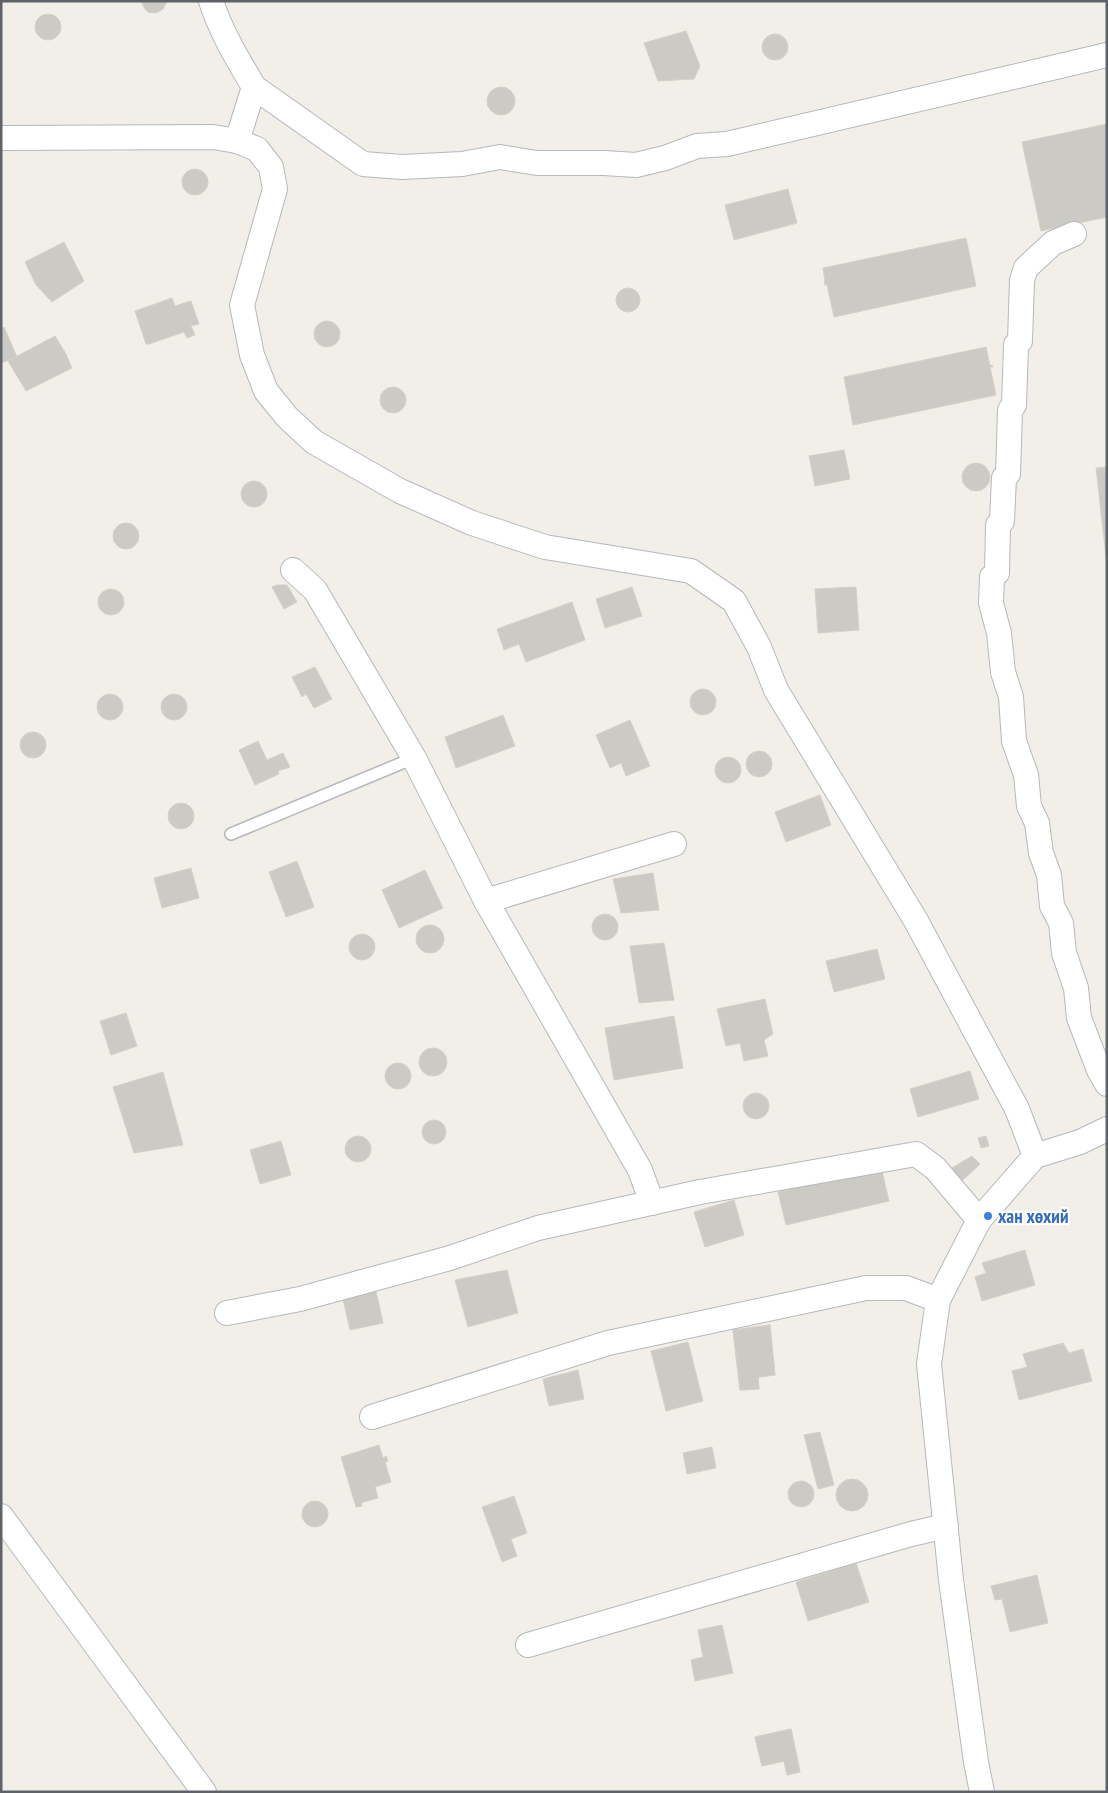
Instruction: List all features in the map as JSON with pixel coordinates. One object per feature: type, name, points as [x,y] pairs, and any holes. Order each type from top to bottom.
[{"type":"street","points":[[211,1],[215,14],[232,49],[254,87],[363,164],[402,167],[462,164],[500,157],[537,163],[636,165],[665,158],[697,146],[728,144],[1107,55]]},
{"type":"street","points":[[238,141],[254,87]]},
{"type":"street","points":[[1,138],[213,137],[238,141],[257,149],[271,167],[275,189],[242,305],[252,354],[266,391],[287,417],[314,442],[400,491],[472,523],[544,547],[691,571],[734,601],[759,647],[776,690],[915,919],[1017,1109],[1035,1156]]},
{"type":"street","points":[[1074,234],[1053,243],[1026,268],[1022,280],[1020,341],[1016,345],[1014,405],[1010,410],[1008,474],[1004,478],[1002,521],[998,525],[996,573],[992,577],[991,603],[999,633],[1003,672],[1011,698],[1014,741],[1026,775],[1029,806],[1037,823],[1041,853],[1049,875],[1052,906],[1060,923],[1064,953],[1076,988],[1080,1018],[1099,1070],[1107,1084]]},
{"type":"street","points":[[293,570],[315,590],[414,758],[486,901],[640,1170],[652,1203]]},
{"type":"street","points":[[486,901],[674,844]]},
{"type":"street","points":[[982,1792],[976,1762],[952,1590],[929,1364],[938,1300],[978,1220],[1035,1156],[1080,1142],[1107,1129]]},
{"type":"street","points":[[228,1312],[300,1299],[450,1258],[538,1228],[700,1192],[916,1154],[936,1168],[978,1220]]},
{"type":"street","points":[[372,1417],[608,1343],[866,1288],[906,1288],[938,1300]]},
{"type":"street","points":[[1,1516],[204,1792]]},
{"type":"street","points":[[528,1645],[911,1534],[946,1526]]},
{"type":"lane","points":[[231,834],[414,758]]},
{"type":"building","points":[[141,1],[167,1],[163,9],[156,13],[148,12]]},
{"type":"building","points":[[48,14],[57,18],[61,27],[57,36],[48,40],[39,36],[35,27],[39,18]]},
{"type":"building","points":[[686,31],[700,66],[694,79],[658,81],[644,43]]},
{"type":"building","points":[[775,34],[784,38],[788,47],[784,56],[775,60],[766,56],[762,47],[766,38]]},
{"type":"building","points":[[501,87],[511,91],[515,101],[511,111],[501,115],[491,111],[487,101],[491,91]]},
{"type":"building","points":[[1107,124],[1107,217],[1041,231],[1022,142]]},
{"type":"building","points":[[195,169],[204,173],[208,182],[204,191],[195,195],[186,191],[182,182],[186,173]]},
{"type":"building","points":[[788,189],[797,223],[734,240],[725,205]]},
{"type":"building","points":[[966,238],[976,286],[834,317],[827,285],[825,285],[824,281],[823,268]]},
{"type":"building","points":[[64,242],[84,281],[52,302],[36,285],[25,262]]},
{"type":"building","points":[[628,288],[633,289],[639,295],[639,305],[633,311],[628,312],[623,311],[617,305],[616,300],[617,295],[623,289]]},
{"type":"building","points":[[172,298],[175,306],[191,301],[199,324],[191,326],[195,335],[187,338],[184,332],[146,344],[135,311]]},
{"type":"building","points":[[327,321],[336,325],[340,334],[336,343],[327,347],[318,343],[314,334],[318,325]]},
{"type":"building","points":[[4,327],[17,357],[1,363],[1,329]]},
{"type":"building","points":[[55,336],[72,368],[26,391],[8,361]]},
{"type":"building","points":[[986,347],[990,366],[992,365],[993,367],[990,367],[996,395],[853,425],[844,377]]},
{"type":"building","points":[[393,387],[402,391],[406,400],[402,409],[393,413],[384,409],[380,400],[384,391]]},
{"type":"building","points":[[844,450],[850,479],[815,486],[809,456]]},
{"type":"building","points":[[976,463],[986,467],[990,477],[986,487],[976,491],[966,487],[962,477],[966,467]]},
{"type":"building","points":[[1107,467],[1107,557],[1106,557],[1096,468]]},
{"type":"building","points":[[254,481],[263,485],[267,494],[263,503],[254,507],[245,503],[241,494],[245,485]]},
{"type":"building","points":[[126,523],[135,527],[139,536],[135,545],[126,549],[117,545],[113,536],[117,527]]},
{"type":"building","points":[[287,585],[297,602],[284,609],[272,587]]},
{"type":"building","points":[[632,587],[642,616],[605,628],[596,599]]},
{"type":"building","points":[[856,587],[859,630],[818,633],[815,589]]},
{"type":"building","points":[[111,589],[120,593],[124,602],[120,611],[111,615],[102,611],[98,602],[102,593]]},
{"type":"building","points":[[572,602],[585,640],[526,662],[519,644],[504,650],[497,629]]},
{"type":"building","points":[[315,667],[332,699],[314,708],[306,694],[302,697],[292,677]]},
{"type":"building","points":[[703,689],[712,693],[716,702],[712,711],[703,715],[694,711],[690,702],[694,693]]},
{"type":"building","points":[[110,694],[119,698],[123,707],[119,716],[110,720],[101,716],[97,707],[101,698]]},
{"type":"building","points":[[174,694],[183,698],[187,707],[183,716],[174,720],[165,716],[161,707],[165,698]]},
{"type":"building","points":[[503,715],[515,746],[456,768],[445,737]]},
{"type":"building","points":[[630,720],[650,766],[626,776],[621,763],[610,768],[596,735]]},
{"type":"building","points":[[33,732],[42,736],[46,745],[42,754],[33,758],[24,754],[20,745],[24,736]]},
{"type":"building","points":[[258,741],[267,760],[283,753],[290,767],[278,771],[279,774],[255,785],[239,750]]},
{"type":"building","points":[[759,751],[768,755],[772,764],[768,773],[759,777],[750,773],[746,764],[750,755]]},
{"type":"building","points":[[728,757],[737,761],[741,770],[737,779],[728,783],[719,779],[715,770],[719,761]]},
{"type":"building","points":[[820,795],[831,825],[786,842],[775,812]]},
{"type":"building","points":[[181,803],[190,807],[194,816],[190,825],[181,829],[172,825],[168,816],[172,807]]},
{"type":"building","points":[[297,861],[314,907],[286,917],[269,872]]},
{"type":"building","points":[[191,868],[199,898],[162,908],[154,878]]},
{"type":"building","points":[[425,870],[443,908],[399,928],[382,890]]},
{"type":"building","points":[[653,873],[659,910],[621,913],[613,879]]},
{"type":"building","points":[[605,914],[614,918],[618,927],[614,936],[605,940],[596,936],[592,927],[596,918]]},
{"type":"building","points":[[430,925],[440,929],[444,939],[440,949],[430,953],[420,949],[416,939],[420,929]]},
{"type":"building","points":[[362,934],[371,938],[375,947],[371,956],[362,960],[353,956],[349,947],[353,938]]},
{"type":"building","points":[[664,943],[674,1000],[639,1003],[630,946]]},
{"type":"building","points":[[877,949],[885,979],[834,992],[826,961]]},
{"type":"building","points":[[765,999],[773,1034],[764,1040],[768,1056],[744,1061],[740,1043],[726,1046],[717,1009]]},
{"type":"building","points":[[126,1013],[137,1046],[111,1055],[100,1021]]},
{"type":"building","points":[[674,1016],[683,1068],[614,1080],[605,1028]]},
{"type":"building","points":[[433,1048],[443,1052],[447,1062],[443,1072],[433,1076],[423,1072],[419,1062],[423,1052]]},
{"type":"building","points":[[398,1063],[407,1067],[411,1076],[407,1085],[398,1089],[389,1085],[385,1076],[389,1067]]},
{"type":"building","points":[[970,1071],[979,1099],[918,1117],[910,1089]]},
{"type":"building","points":[[163,1072],[183,1145],[134,1153],[113,1087]]},
{"type":"building","points":[[756,1093],[765,1097],[769,1106],[765,1115],[756,1119],[747,1115],[743,1106],[747,1097]]},
{"type":"building","points":[[434,1120],[443,1123],[446,1132],[443,1141],[434,1144],[425,1141],[422,1132],[425,1123]]},
{"type":"building","points":[[358,1136],[367,1140],[371,1149],[367,1158],[358,1162],[349,1158],[345,1149],[349,1140]]},
{"type":"building","points":[[986,1136],[989,1146],[981,1148],[978,1138]]},
{"type":"building","points":[[281,1141],[291,1175],[260,1184],[250,1150]]},
{"type":"building","points":[[972,1156],[980,1164],[962,1181],[952,1168]]},
{"type":"building","points":[[881,1167],[889,1201],[786,1225],[778,1192]]},
{"type":"building","points":[[734,1200],[744,1235],[705,1247],[694,1212]]},
{"type":"building","points":[[1025,1250],[1035,1285],[982,1301],[975,1277],[986,1273],[982,1263]]},
{"type":"building","points":[[507,1270],[518,1313],[468,1327],[455,1280]]},
{"type":"building","points":[[376,1291],[383,1323],[350,1330],[343,1299]]},
{"type":"building","points":[[770,1325],[775,1375],[758,1377],[759,1389],[740,1390],[733,1330]]},
{"type":"building","points":[[770,1325],[775,1375],[758,1377],[759,1389],[740,1390],[733,1330]]},
{"type":"building","points":[[688,1342],[703,1401],[666,1411],[651,1351]]},
{"type":"building","points":[[1063,1343],[1069,1353],[1083,1349],[1092,1381],[1019,1400],[1012,1371],[1027,1367],[1023,1354]]},
{"type":"building","points":[[578,1370],[584,1399],[549,1406],[543,1379]]},
{"type":"building","points":[[820,1432],[834,1485],[818,1489],[804,1435]]},
{"type":"building","points":[[379,1445],[383,1458],[386,1456],[388,1461],[385,1462],[391,1482],[375,1487],[378,1498],[361,1503],[362,1506],[356,1507],[341,1457]]},
{"type":"building","points":[[712,1447],[716,1468],[687,1474],[683,1453]]},
{"type":"building","points":[[852,1479],[858,1480],[863,1484],[867,1489],[867,1501],[863,1506],[858,1510],[852,1511],[846,1510],[841,1506],[837,1501],[836,1495],[837,1489],[841,1484],[846,1480]]},
{"type":"building","points":[[801,1481],[810,1485],[814,1494],[810,1503],[801,1507],[792,1503],[788,1494],[792,1485]]},
{"type":"building","points":[[514,1496],[527,1533],[511,1539],[517,1556],[502,1562],[482,1507]]},
{"type":"building","points":[[315,1501],[324,1505],[328,1514],[324,1523],[315,1527],[306,1523],[302,1514],[306,1505]]},
{"type":"building","points":[[856,1563],[869,1602],[808,1621],[796,1582]]},
{"type":"building","points":[[1037,1575],[1048,1623],[1010,1632],[1002,1599],[995,1600],[991,1586]]},
{"type":"building","points":[[722,1625],[733,1673],[695,1681],[691,1660],[703,1657],[698,1630]]},
{"type":"building","points":[[791,1729],[800,1772],[787,1775],[784,1761],[762,1766],[755,1737]]},
{"type":"building","points":[[791,1729],[800,1772],[787,1775],[784,1761],[762,1766],[755,1737]]},
{"type":"place","name":"хан хөхий","points":[[988,1216]]}]
